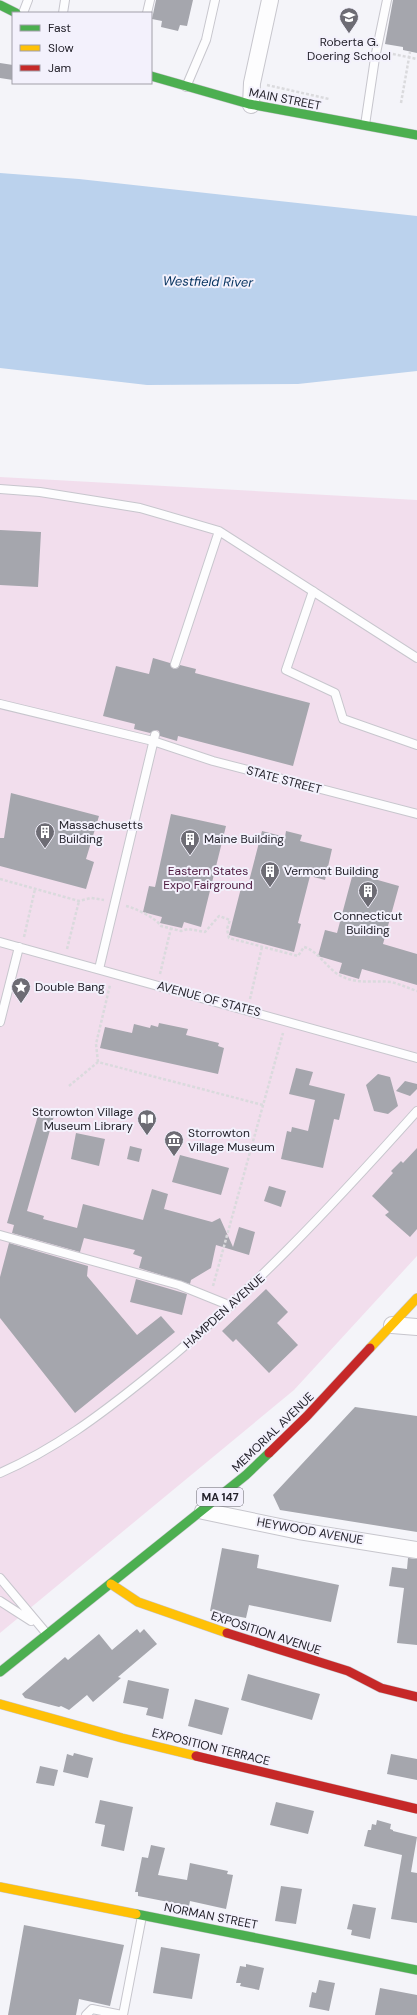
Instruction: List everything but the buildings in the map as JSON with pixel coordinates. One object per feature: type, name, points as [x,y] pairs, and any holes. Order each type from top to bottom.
[{"type":"street","points":[[251,105],[252,83],[270,0]]},
{"type":"street","points":[[0,5],[14,12]]},
{"type":"street","name":"MAIN STREET","points":[[152,76],[186,88],[251,105],[417,135]]},
{"type":"street","name":"MEMORIAL AVENUE","points":[[0,1672],[203,1511],[246,1475],[290,1434],[417,1298]]},
{"type":"street","points":[[392,1325],[417,1327]]},
{"type":"street","name":"HEYWOOD AVENUE","points":[[203,1511],[298,1531],[417,1550]]},
{"type":"street","name":"EXPOSITION AVENUE","points":[[111,1584],[138,1602],[252,1642],[348,1671],[381,1688],[417,1697]]},
{"type":"street","name":"EXPOSITION TERRACE","points":[[0,1704],[122,1738],[417,1809]]},
{"type":"street","name":"NORMAN STREET","points":[[0,1887],[417,1970]]},
{"type":"lane","points":[[23,12],[28,0]]},
{"type":"lane","points":[[63,12],[65,0]]},
{"type":"lane","points":[[147,12],[150,0]]},
{"type":"lane","points":[[186,88],[206,40],[215,0]]},
{"type":"lane","points":[[365,126],[375,58],[388,0]]},
{"type":"lane","points":[[0,489],[40,492],[140,508],[219,531],[417,658]]},
{"type":"lane","points":[[175,664],[219,531]]},
{"type":"lane","points":[[313,591],[286,670],[335,693],[343,719],[417,745]]},
{"type":"lane","name":"STATE STREET","points":[[0,704],[154,738],[213,761],[417,814]]},
{"type":"lane","points":[[99,969],[154,738]]},
{"type":"lane","name":"AVENUE OF STATES","points":[[0,942],[417,1058]]},
{"type":"lane","points":[[0,1022],[20,948]]},
{"type":"lane","name":"HAMPDEN AVENUE","points":[[0,1473],[43,1452],[82,1428],[181,1350],[231,1306],[302,1236],[417,1111]]},
{"type":"lane","points":[[0,1235],[179,1285],[231,1306]]},
{"type":"lane","points":[[0,1578],[48,1634]]},
{"type":"lane","points":[[0,1601],[22,1613],[48,1634]]},
{"type":"lane","points":[[86,2015],[92,2009],[123,2015],[142,1915]]},
{"type":"path","points":[[386,52],[417,59]]},
{"type":"path","points":[[401,103],[410,52]]},
{"type":"path","points":[[252,83],[336,101]]},
{"type":"path","points":[[0,879],[79,901],[91,898],[138,909],[145,916],[157,920],[161,926],[181,931],[188,929],[205,932],[219,916],[230,920],[227,929],[229,938],[298,956],[304,947],[310,948],[340,976],[362,983],[376,981],[395,983],[417,991]]},
{"type":"path","points":[[20,948],[36,889]]},
{"type":"path","points":[[64,960],[79,901]]},
{"type":"path","points":[[157,985],[171,928]]},
{"type":"path","points":[[248,1010],[262,947]]},
{"type":"path","points":[[98,1062],[96,1044],[113,973]]},
{"type":"path","points":[[210,1298],[286,1021]]},
{"type":"path","points":[[69,1086],[98,1062]]},
{"type":"path","points":[[98,1062],[263,1105]]},
{"type":"green space","name":"Eastern States Expo Fairground","points":[[0,477],[417,500],[417,1256],[294,1390],[0,1633]]},
{"type":"water","name":"Westfield River","points":[[0,173],[79,179],[417,216],[417,371],[298,384],[147,385],[0,368]]},
{"type":"traffic: fast","points":[[0,5],[14,12]]},
{"type":"traffic: fast","points":[[152,76],[249,104],[417,135]]},
{"type":"traffic: fast","points":[[0,1672],[246,1475],[269,1453]]},
{"type":"traffic: fast","points":[[136,1914],[417,1970]]},
{"type":"traffic: slow","points":[[370,1348],[417,1298]]},
{"type":"traffic: slow","points":[[111,1584],[138,1602],[227,1633]]},
{"type":"traffic: slow","points":[[0,1704],[122,1738],[196,1756]]},
{"type":"traffic: slow","points":[[0,1887],[136,1914]]},
{"type":"traffic: jam","points":[[269,1453],[307,1416],[370,1348]]},
{"type":"traffic: jam","points":[[227,1633],[348,1671],[381,1688],[417,1697]]},
{"type":"traffic: jam","points":[[196,1756],[417,1809]]},
{"type":"place","name":"Roberta G. Doering School","points":[[349,34]]},
{"type":"place","name":"Massachusetts Building","points":[[45,849]]},
{"type":"place","name":"Maine Building","points":[[190,856]]},
{"type":"place","name":"Vermont Building","points":[[270,888]]},
{"type":"place","name":"Connecticut Building","points":[[368,908]]},
{"type":"place","name":"Double Bang","points":[[21,1004]]},
{"type":"place","name":"Storrowton Village Museum Library","points":[[147,1136]]},
{"type":"place","name":"Storrowton Village Museum","points":[[174,1157]]}]
